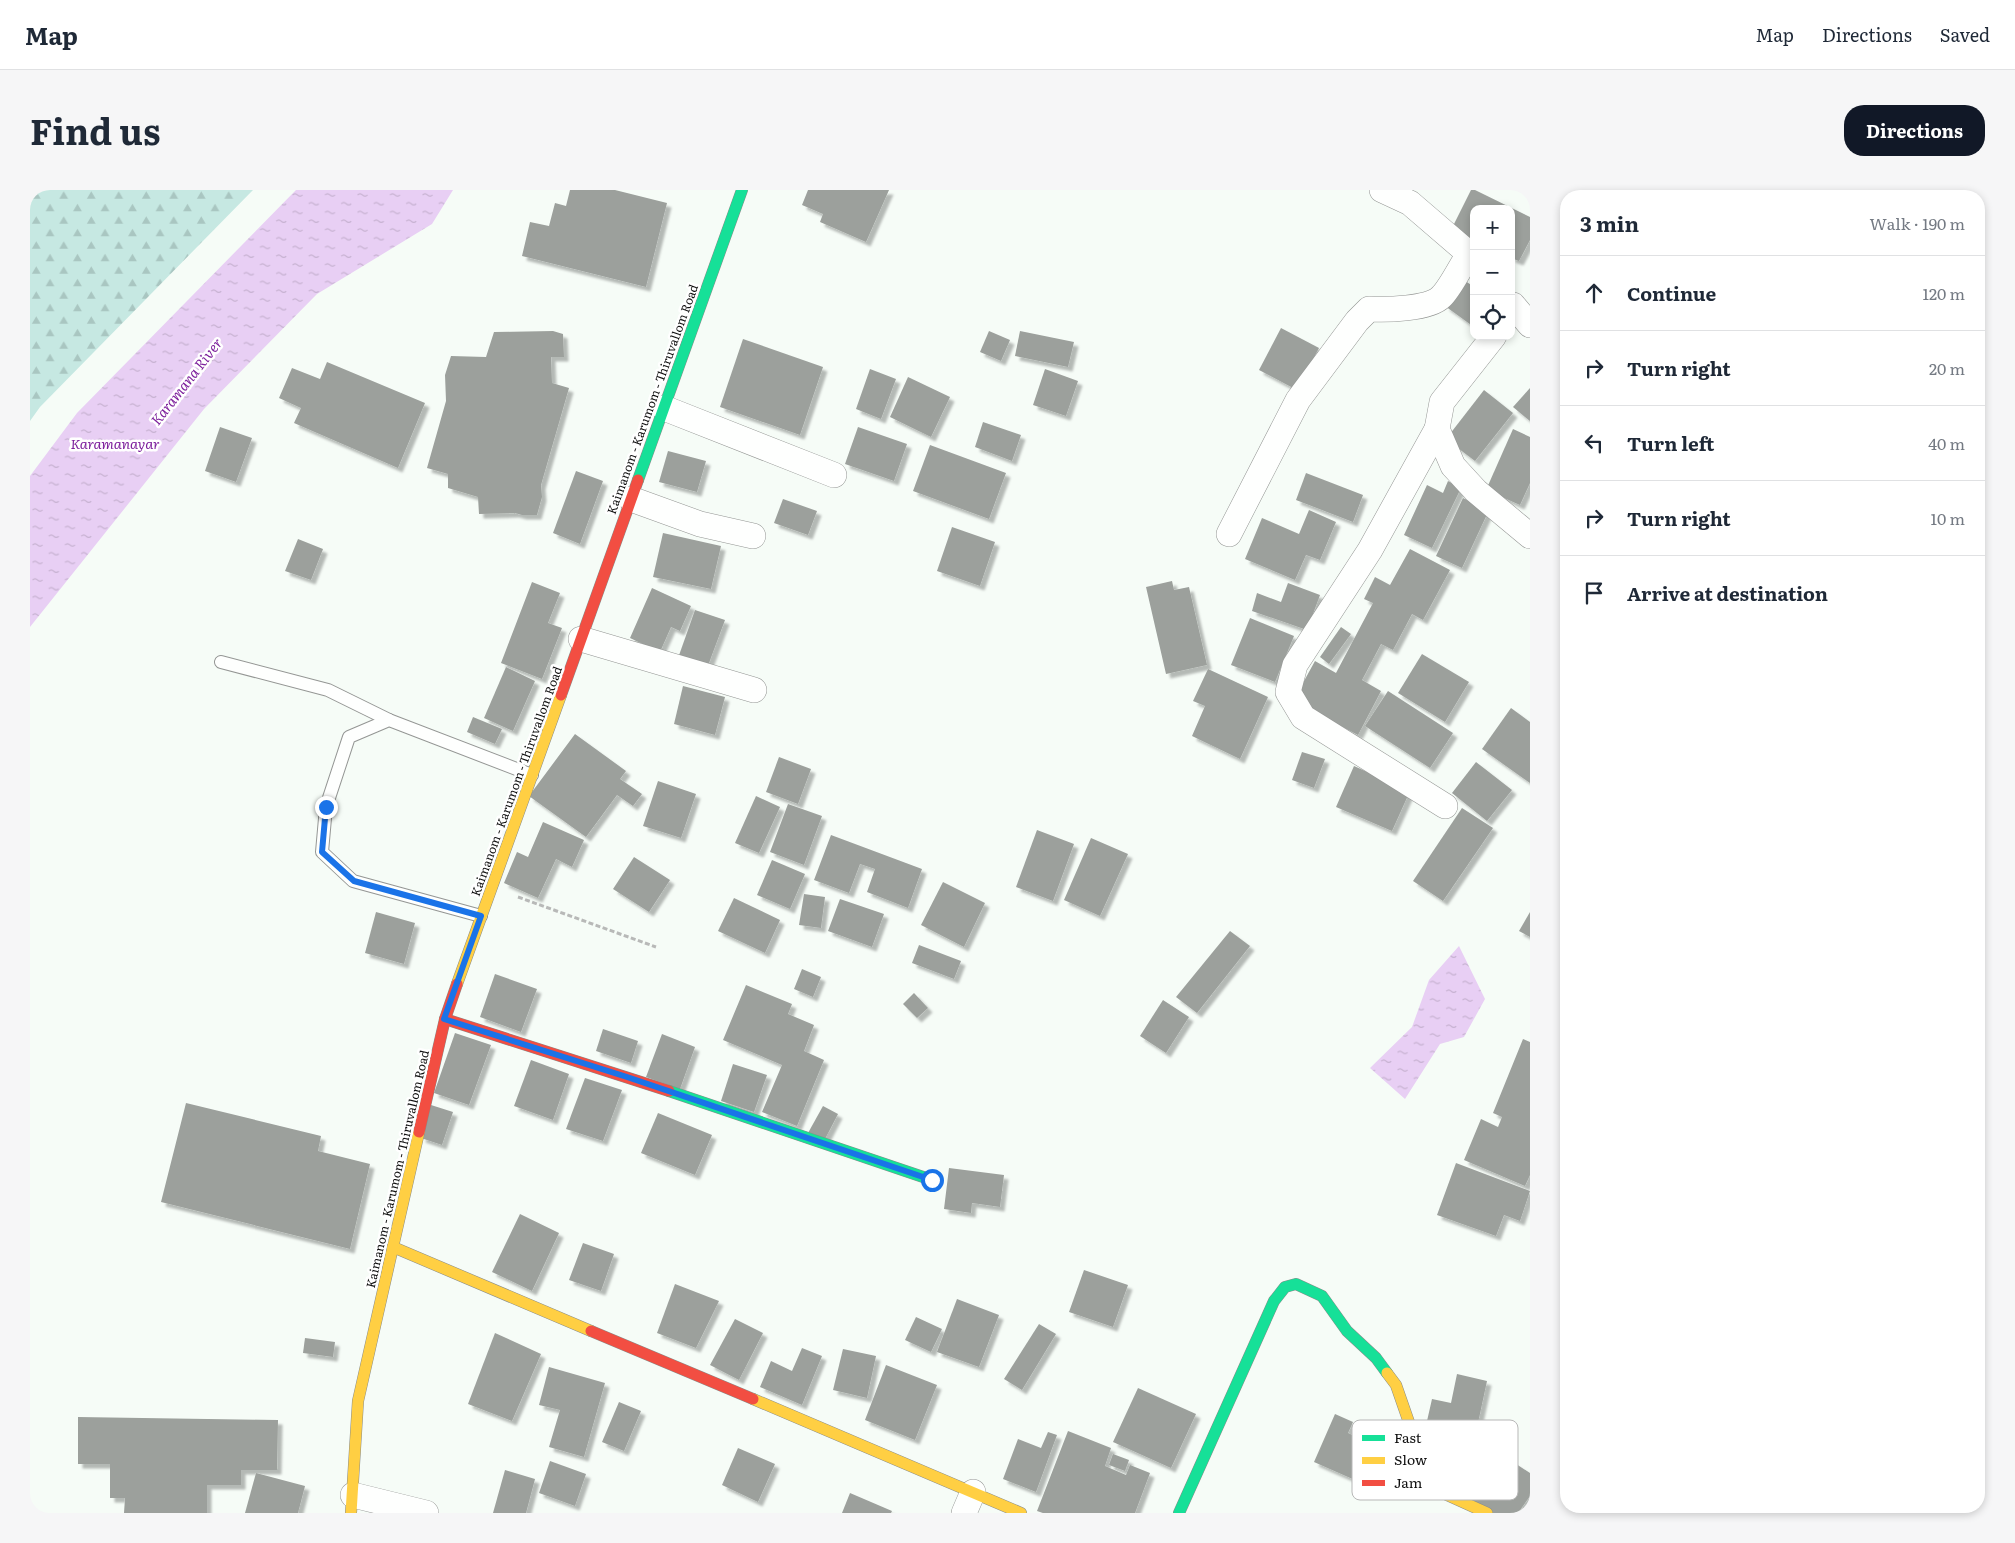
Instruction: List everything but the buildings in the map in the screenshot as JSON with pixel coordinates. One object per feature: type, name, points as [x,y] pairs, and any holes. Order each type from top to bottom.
[{"type":"street","name":"Kaimanom - Karumom - Thiruvallom Road","points":[[352,1504],[358,1401],[444,1019],[742,190]]},
{"type":"street","points":[[1382,190],[1410,202],[1470,255]]},
{"type":"street","points":[[1229,534],[1298,400],[1357,321],[1369,309],[1387,310],[1416,306],[1441,298],[1470,257]]},
{"type":"street","points":[[1515,309],[1530,325]]},
{"type":"street","points":[[1445,806],[1303,717],[1288,692],[1296,665],[1370,550],[1437,429],[1442,402],[1491,340]]},
{"type":"street","points":[[664,408],[834,475]]},
{"type":"street","points":[[1437,429],[1453,466],[1476,491],[1530,536]]},
{"type":"street","points":[[631,499],[700,524],[753,536]]},
{"type":"street","points":[[581,639],[754,690]]},
{"type":"street","points":[[444,1019],[627,1077],[932,1180]]},
{"type":"street","points":[[393,1247],[969,1503],[1021,1513]]},
{"type":"street","points":[[1179,1513],[1274,1301],[1285,1287],[1296,1284],[1322,1296],[1346,1331],[1376,1358],[1396,1385],[1408,1420]]},
{"type":"street","points":[[1458,1500],[1487,1513]]},
{"type":"street","points":[[352,1504],[426,1513]]},
{"type":"lane","points":[[221,662],[328,690],[389,720],[532,775]]},
{"type":"lane","points":[[389,720],[349,737],[326,807],[322,852],[354,881],[481,916]]},
{"type":"path","points":[[492,887],[656,947]]},
{"type":"green space","points":[[30,190],[253,190],[40,407],[30,421]]},
{"type":"water","name":"Karamanayar","points":[[296,190],[453,190],[432,224],[317,294],[204,409],[30,627],[30,476],[77,413]]},
{"type":"water","points":[[1459,946],[1485,999],[1464,1037],[1440,1044],[1405,1099],[1370,1068],[1412,1027],[1429,980]]},
{"type":"traffic: fast","points":[[638,480],[742,190]]},
{"type":"traffic: fast","points":[[669,1091],[932,1180]]},
{"type":"traffic: fast","points":[[1179,1513],[1274,1301],[1285,1287],[1296,1284],[1322,1296],[1347,1331],[1376,1358],[1387,1373]]},
{"type":"traffic: slow","points":[[457,984],[561,695]]},
{"type":"traffic: slow","points":[[351,1513],[358,1401],[419,1132]]},
{"type":"traffic: slow","points":[[393,1247],[591,1331]]},
{"type":"traffic: slow","points":[[1387,1373],[1396,1385],[1408,1420]]},
{"type":"traffic: slow","points":[[753,1399],[1021,1513]]},
{"type":"traffic: slow","points":[[1458,1500],[1487,1513]]},
{"type":"traffic: jam","points":[[561,695],[638,480]]},
{"type":"traffic: jam","points":[[419,1132],[445,1019],[457,984]]},
{"type":"traffic: jam","points":[[445,1019],[669,1091]]},
{"type":"traffic: jam","points":[[591,1331],[753,1399]]},
{"type":"route","points":[[326,807],[322,852],[354,881],[481,916],[444,1019],[627,1077],[932,1180]]},
{"type":"water label","name":"Karamana River","points":[[186,381]]}]
